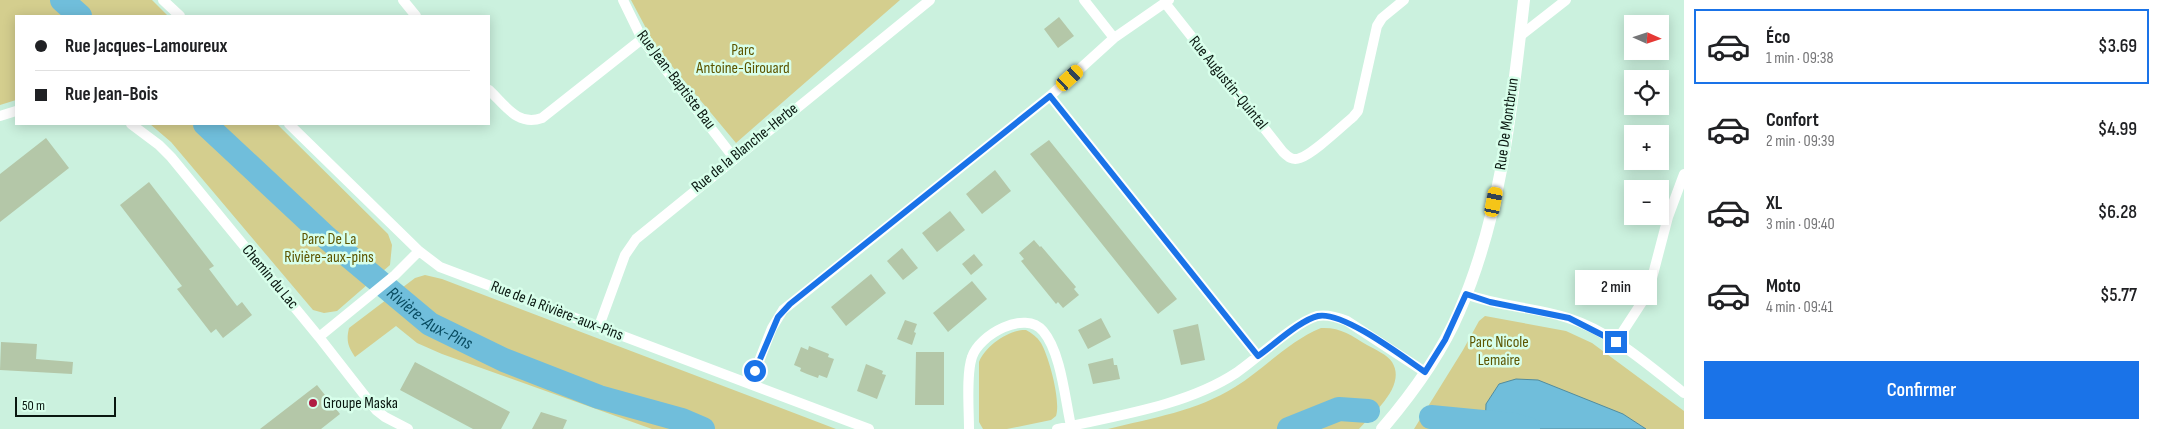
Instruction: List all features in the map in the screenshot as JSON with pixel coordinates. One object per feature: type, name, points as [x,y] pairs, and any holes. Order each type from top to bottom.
[{"type":"street","points":[[163,0],[179,15]]},
{"type":"street","points":[[403,0],[415,15]]},
{"type":"street","name":"Rue Jean-Baptiste Bau","points":[[623,0],[642,39],[734,158]]},
{"type":"street","name":"Rue de la Blanche-Herbe","points":[[599,326],[630,245],[644,231],[930,0]]},
{"type":"street","points":[[1084,0],[1114,38]]},
{"type":"street","name":"Rue Augustin-Quintal","points":[[1167,2],[1284,152],[1289,158],[1295,159],[1307,155],[1353,118],[1358,111],[1377,26],[1382,18],[1404,0]]},
{"type":"street","name":"Rue De Montbrun","points":[[1382,429],[1425,372],[1445,340],[1466,294],[1494,202],[1506,140],[1524,0]]},
{"type":"street","points":[[1520,36],[1566,0]]},
{"type":"street","points":[[750,384],[772,328],[784,310],[1050,96],[1114,38],[1167,2]]},
{"type":"street","points":[[490,91],[516,117],[525,121],[535,121],[542,118],[642,39]]},
{"type":"street","points":[[1050,96],[1258,356]]},
{"type":"street","points":[[0,116],[15,111]]},
{"type":"street","name":"Chemin du Lac","points":[[132,125],[159,145],[171,157],[319,337],[376,410],[408,429]]},
{"type":"street","name":"Rue de la Rivière-aux-Pins","points":[[290,125],[419,251],[440,266],[869,429]]},
{"type":"street","points":[[1616,342],[1644,299],[1651,282],[1668,217],[1684,174]]},
{"type":"street","points":[[319,337],[395,275],[419,251]]},
{"type":"street","points":[[1466,294],[1490,302],[1569,318],[1616,342],[1684,393]]},
{"type":"street","points":[[1057,429],[1145,408],[1202,390],[1234,374],[1311,319],[1326,315],[1346,321],[1425,372]]},
{"type":"street","points":[[968,429],[970,372],[975,350],[982,342],[1011,323],[1022,321],[1033,323],[1043,330],[1050,342],[1057,363],[1071,426]]},
{"type":"green space","points":[[0,0],[152,0],[167,15],[15,15],[15,100],[0,105]]},
{"type":"green space","name":"Parc Antoine-Girouard","points":[[631,0],[900,0],[736,143],[656,47]]},
{"type":"green space","name":"Parc De La Rivière-aux-pins","points":[[151,125],[278,125],[388,234],[392,245],[390,265],[337,311],[324,313],[313,310],[171,142]]},
{"type":"green space","points":[[425,275],[442,279],[836,429],[652,429],[442,354],[417,343],[396,326],[355,357],[348,343],[349,328],[415,278]]},
{"type":"green space","name":"Parc Nicole Lemaire","points":[[1485,316],[1566,331],[1592,343],[1684,411],[1684,429],[1646,429],[1623,414],[1499,384],[1486,404],[1485,429],[1414,429],[1479,321]]},
{"type":"green space","points":[[1321,328],[1345,332],[1381,352],[1392,362],[1395,380],[1392,390],[1380,407],[1359,429],[1108,429],[1174,413],[1220,395],[1246,380],[1298,340]]},
{"type":"green space","points":[[1026,330],[1039,341],[1047,358],[1056,390],[1056,416],[1051,420],[1007,429],[983,429],[979,422],[979,362],[992,345],[1006,335]]},
{"type":"water","points":[[1516,379],[1538,380],[1623,414],[1646,429],[1485,429],[1486,404],[1499,384]]},
{"type":"building","points":[[1059,17],[1074,36],[1058,48],[1044,29]]},
{"type":"building","points":[[46,138],[69,168],[0,222],[0,174]]},
{"type":"building","points":[[1049,140],[1177,299],[1158,314],[1030,154]]},
{"type":"building","points":[[995,170],[1011,191],[982,214],[966,194]]},
{"type":"building","points":[[149,182],[214,266],[209,269],[237,306],[242,302],[252,315],[223,338],[216,329],[211,333],[177,289],[182,286],[120,205]]},
{"type":"building","points":[[950,211],[965,230],[937,252],[922,233]]},
{"type":"building","points":[[1034,240],[1076,287],[1074,289],[1079,295],[1063,308],[1058,302],[1056,304],[1021,261],[1024,259],[1019,253]]},
{"type":"building","points":[[902,248],[918,268],[903,280],[887,261]]},
{"type":"building","points":[[974,254],[983,265],[971,275],[962,264]]},
{"type":"building","points":[[871,274],[886,293],[846,326],[831,307]]},
{"type":"building","points":[[972,281],[987,299],[948,332],[933,313]]},
{"type":"building","points":[[1101,318],[1111,337],[1088,349],[1078,330]]},
{"type":"building","points":[[905,320],[917,324],[912,345],[897,339]]},
{"type":"building","points":[[1198,324],[1205,360],[1181,365],[1173,330]]},
{"type":"building","points":[[1,342],[37,344],[36,359],[73,362],[72,374],[0,370]]},
{"type":"building","points":[[809,346],[829,354],[828,357],[834,359],[827,378],[819,375],[818,378],[807,374],[800,371],[801,368],[794,365],[801,347],[808,350]]},
{"type":"building","points":[[916,352],[944,352],[944,405],[915,405]]},
{"type":"building","points":[[1113,358],[1114,365],[1117,365],[1120,379],[1093,384],[1088,364]]},
{"type":"building","points":[[415,362],[510,412],[501,429],[473,429],[400,390]]},
{"type":"building","points":[[866,364],[883,371],[882,374],[886,375],[877,399],[857,391]]},
{"type":"building","name":"Groupe Maska","points":[[317,385],[340,414],[321,429],[260,429]]},
{"type":"building","points":[[541,412],[567,420],[563,429],[532,429]]},
{"type":"waterway","name":"Rivière-Aux-Pins","points":[[62,0],[79,15]]},
{"type":"waterway","name":"Rivière-Aux-Pins","points":[[206,125],[327,238],[430,324],[504,360],[599,397],[682,420],[703,429]]},
{"type":"waterway","name":"Rivière-Aux-Pins","points":[[1289,429],[1339,409],[1368,411]]},
{"type":"waterway","name":"Rivière-Aux-Pins","points":[[1431,417],[1514,425],[1528,429]]},
{"type":"place","name":"Groupe Maska","points":[[313,403]]},
{"type":"route","points":[[755,371],[772,328],[778,317],[790,304],[1050,96],[1258,356],[1298,326],[1311,319],[1326,315],[1346,321],[1425,372],[1445,340],[1466,294],[1490,302],[1569,318],[1585,324],[1616,342]]}]
